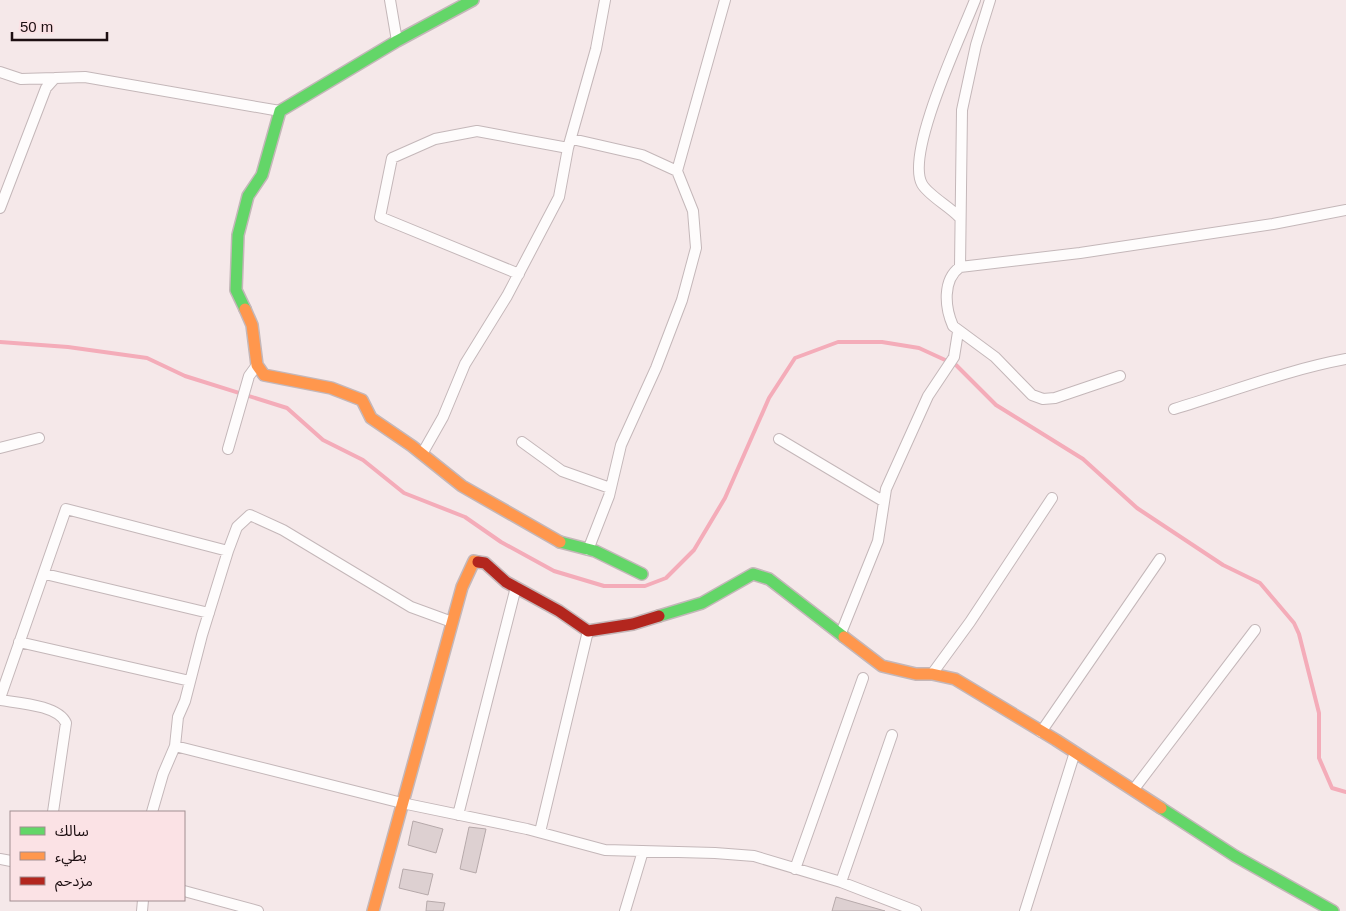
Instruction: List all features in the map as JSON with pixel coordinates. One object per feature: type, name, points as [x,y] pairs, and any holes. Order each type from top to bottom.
[{"type":"street","points":[[390,0],[397,41]]},
{"type":"street","points":[[0,72],[21,79],[86,77],[280,112],[397,41],[473,0]]},
{"type":"street","points":[[422,454],[443,417],[465,364],[519,274],[559,197],[570,144],[596,49],[604,0]]},
{"type":"street","points":[[588,550],[610,488],[621,445],[656,368],[682,300],[696,248],[693,211],[677,171],[725,0]]},
{"type":"street","points":[[959,217],[923,184],[920,174],[928,115],[975,0]]},
{"type":"street","points":[[960,267],[959,217],[962,110],[976,45],[990,0]]},
{"type":"street","points":[[0,208],[46,88],[55,78]]},
{"type":"street","points":[[280,112],[262,175],[248,196],[238,235],[236,290],[252,325],[257,364],[264,375],[331,388],[362,400],[371,418],[422,454],[462,486],[517,520],[556,541],[588,550],[642,574]]},
{"type":"street","points":[[519,274],[380,217],[392,158],[435,139],[477,131],[642,155],[677,171]]},
{"type":"street","points":[[1120,376],[1055,398],[1043,399],[1032,394],[995,357],[958,332],[949,318],[948,286],[954,271],[960,267],[1080,253],[1273,224],[1346,210]]},
{"type":"street","points":[[841,633],[878,541],[883,501],[892,474],[928,396],[954,357],[958,332]]},
{"type":"street","points":[[1174,410],[1268,378],[1314,365],[1346,359]]},
{"type":"street","points":[[228,449],[249,376],[257,364]]},
{"type":"street","points":[[0,448],[39,438]]},
{"type":"street","points":[[779,439],[883,501]]},
{"type":"street","points":[[522,442],[562,471],[610,488]]},
{"type":"street","points":[[932,674],[970,622],[1052,498]]},
{"type":"street","points":[[53,811],[66,724],[63,718],[54,710],[0,699],[66,509],[228,551]]},
{"type":"street","points":[[152,811],[162,774],[175,746],[178,717],[185,700],[208,613],[228,551],[237,527],[250,515],[283,530],[411,607],[452,622]]},
{"type":"street","points":[[1041,732],[1160,559]]},
{"type":"street","points":[[373,911],[462,587],[474,561],[485,563],[506,582],[559,611],[588,631],[633,624],[702,603],[753,574],[769,579],[882,666],[916,674],[932,674],[955,679],[1075,752],[1223,849],[1308,894],[1333,911]]},
{"type":"street","points":[[45,574],[208,613]]},
{"type":"street","points":[[458,815],[516,587]]},
{"type":"street","points":[[1134,790],[1255,630]]},
{"type":"street","points":[[540,832],[588,631]]},
{"type":"street","points":[[19,642],[190,681]]},
{"type":"street","points":[[795,869],[863,678]]},
{"type":"street","points":[[840,882],[892,734]]},
{"type":"street","points":[[175,746],[402,803],[540,832],[605,850],[754,856],[840,882],[916,911]]},
{"type":"street","points":[[1025,911],[1075,752]]},
{"type":"street","points":[[625,911],[643,851]]},
{"type":"street","points":[[185,891],[258,911]]},
{"type":"building","points":[[413,821],[443,829],[436,853],[408,845]]},
{"type":"building","points":[[469,827],[486,829],[476,873],[460,869]]},
{"type":"building","points":[[403,869],[433,874],[428,895],[399,888]]},
{"type":"building","points":[[836,897],[885,911],[832,911]]},
{"type":"building","points":[[427,901],[445,903],[443,911],[426,911]]},
{"type":"waterway","points":[[0,342],[68,347],[147,358],[185,376],[287,408],[323,440],[363,460],[404,493],[465,517],[501,542],[554,571],[604,586],[645,586],[666,578],[694,550],[725,498],[769,398],[795,358],[838,342],[882,342],[919,348],[956,365],[996,405],[1083,459],[1137,508],[1223,565],[1260,583],[1294,623],[1299,634],[1319,713],[1319,758],[1332,788],[1346,792]]},
{"type":"traffic: fast","points":[[245,309],[236,290],[238,235],[248,196],[262,175],[280,111],[397,41],[473,0]]},
{"type":"traffic: fast","points":[[560,542],[595,551],[642,574]]},
{"type":"traffic: fast","points":[[659,616],[702,603],[753,574],[769,579],[844,637]]},
{"type":"traffic: fast","points":[[1161,808],[1235,856],[1333,911]]},
{"type":"traffic: slow","points":[[245,309],[252,325],[257,365],[264,375],[331,388],[362,400],[371,418],[412,446],[462,486],[560,542]]},
{"type":"traffic: slow","points":[[373,911],[462,587],[474,561],[478,562]]},
{"type":"traffic: slow","points":[[844,637],[882,666],[916,674],[932,674],[955,679],[1056,740],[1161,808]]},
{"type":"traffic: jam","points":[[478,562],[485,563],[506,582],[559,611],[588,631],[633,624],[659,616]]}]
